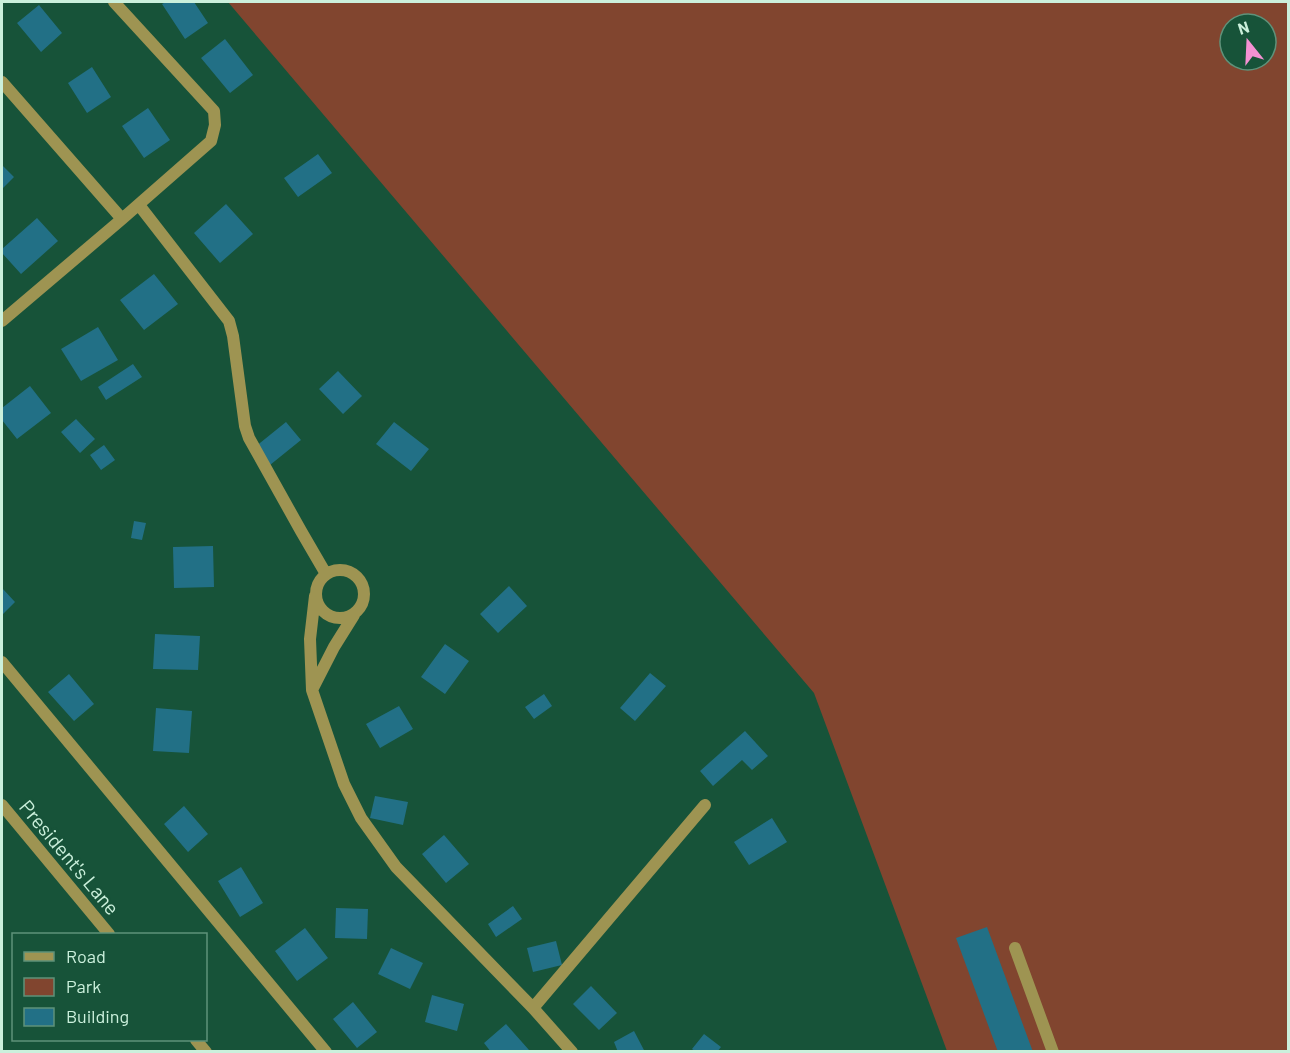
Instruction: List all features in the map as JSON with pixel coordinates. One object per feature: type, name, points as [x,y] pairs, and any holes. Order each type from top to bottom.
[{"type":"street","points":[[2,321],[211,141],[215,125],[214,111],[114,2]]},
{"type":"street","points":[[2,82],[122,219]]},
{"type":"street","points":[[139,205],[229,321],[245,426],[249,438],[326,574]]},
{"type":"street","points":[[312,690],[334,647],[362,605],[365,593],[361,580],[351,572],[338,570],[326,574],[318,584],[310,639],[312,690],[344,784],[361,818],[396,867],[533,1008],[572,1052]]},
{"type":"street","points":[[315,596],[319,608],[329,617],[342,619],[354,615]]},
{"type":"street","points":[[2,662],[326,1052]]},
{"type":"street","name":"President's Lane","points":[[2,805],[108,933]]},
{"type":"street","points":[[533,1008],[705,805]]},
{"type":"street","points":[[1015,948],[1053,1052]]},
{"type":"green space","points":[[228,2],[1288,2],[1288,1051],[947,1051],[814,693]]},
{"type":"building","points":[[194,2],[208,23],[185,39],[162,4]]},
{"type":"building","points":[[39,5],[62,33],[41,52],[17,23]]},
{"type":"building","points":[[225,39],[253,75],[230,93],[201,58]]},
{"type":"building","points":[[92,67],[111,97],[87,113],[68,83]]},
{"type":"building","points":[[148,108],[170,140],[144,158],[122,126]]},
{"type":"building","points":[[318,154],[332,173],[298,197],[284,178]]},
{"type":"building","points":[[2,165],[14,177],[2,189]]},
{"type":"building","points":[[226,204],[253,234],[220,263],[194,233]]},
{"type":"building","points":[[37,218],[58,241],[21,274],[2,253],[2,249]]},
{"type":"building","points":[[154,274],[178,304],[144,330],[120,300]]},
{"type":"building","points":[[98,327],[118,360],[81,381],[61,349]]},
{"type":"building","points":[[133,364],[142,377],[106,400],[98,387]]},
{"type":"building","points":[[338,371],[362,396],[343,414],[319,389]]},
{"type":"building","points":[[30,386],[51,413],[17,439],[2,420],[2,408]]},
{"type":"building","points":[[76,419],[95,439],[80,453],[61,432]]},
{"type":"building","points":[[286,422],[301,440],[270,465],[255,447]]},
{"type":"building","points":[[394,422],[429,449],[411,471],[376,444]]},
{"type":"building","points":[[104,445],[115,460],[101,470],[90,455]]},
{"type":"building","points":[[134,521],[146,523],[142,540],[131,538]]},
{"type":"building","points":[[213,546],[214,587],[174,588],[173,547]]},
{"type":"building","points":[[509,586],[527,606],[498,633],[480,614]]},
{"type":"building","points":[[2,588],[15,602],[2,615]]},
{"type":"building","points":[[155,634],[200,636],[198,670],[153,669]]},
{"type":"building","points":[[445,644],[469,661],[445,694],[421,677]]},
{"type":"building","points":[[650,673],[666,686],[635,721],[620,708]]},
{"type":"building","points":[[69,674],[94,704],[74,721],[48,692]]},
{"type":"building","points":[[544,694],[552,706],[534,719],[525,707]]},
{"type":"building","points":[[399,706],[413,729],[380,748],[366,724]]},
{"type":"building","points":[[156,708],[192,711],[189,753],[153,751]]},
{"type":"building","points":[[745,731],[768,756],[752,770],[742,760],[713,786],[700,771]]},
{"type":"building","points":[[375,796],[408,802],[403,825],[370,818]]},
{"type":"building","points":[[184,806],[208,834],[188,852],[164,824]]},
{"type":"building","points":[[772,818],[787,842],[749,865],[734,842]]},
{"type":"building","points":[[444,835],[469,864],[446,883],[422,854]]},
{"type":"building","points":[[241,867],[263,903],[240,917],[218,881]]},
{"type":"building","points":[[513,906],[522,919],[496,937],[488,924]]},
{"type":"building","points":[[336,908],[368,909],[367,939],[335,938]]},
{"type":"building","points":[[987,927],[1033,1052],[998,1052],[956,938]]},
{"type":"building","points":[[305,928],[328,958],[297,981],[275,951]]},
{"type":"building","points":[[556,941],[562,965],[533,972],[527,948]]},
{"type":"building","points":[[391,948],[423,963],[410,989],[378,974]]},
{"type":"building","points":[[591,986],[617,1013],[599,1030],[573,1004]]},
{"type":"building","points":[[432,995],[464,1004],[457,1031],[425,1022]]},
{"type":"building","points":[[353,1002],[377,1032],[357,1048],[333,1019]]},
{"type":"building","points":[[506,1024],[529,1050],[528,1052],[491,1052],[484,1043]]},
{"type":"building","points":[[634,1031],[645,1052],[618,1052],[614,1042]]},
{"type":"building","points":[[704,1034],[721,1047],[717,1052],[696,1052],[692,1049]]}]
